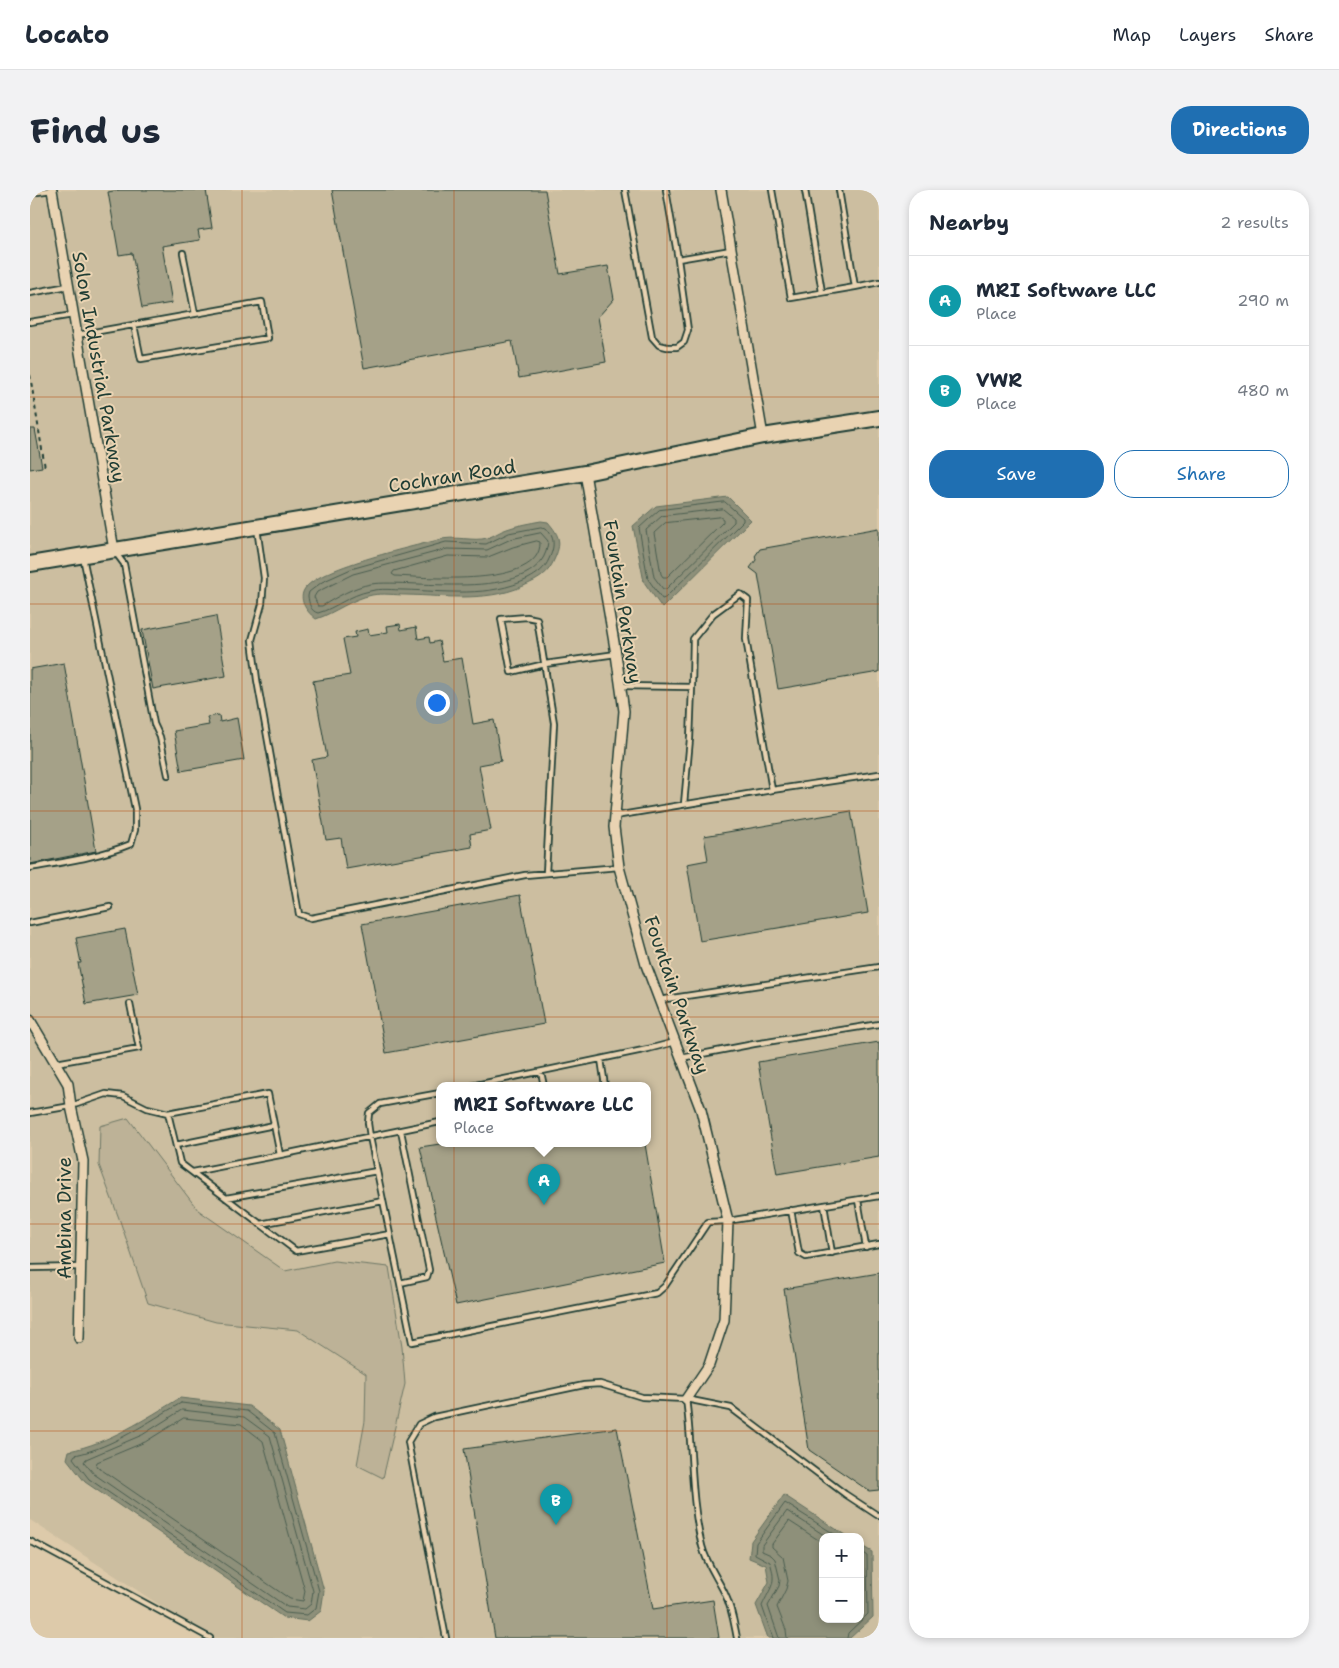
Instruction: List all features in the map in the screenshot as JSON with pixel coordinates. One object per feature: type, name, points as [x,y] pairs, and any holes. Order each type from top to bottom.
[{"type":"street","name":"Solon Industrial Parkway","points":[[52,190],[114,550]]},
{"type":"street","points":[[721,190],[763,436]]},
{"type":"street","name":"Cochran Road","points":[[30,564],[585,473],[763,436],[879,418]]},
{"type":"street","name":"Fountain Parkway","points":[[585,473],[624,711],[614,827],[619,867],[646,966],[702,1110],[728,1220],[724,1320],[709,1365],[686,1399]]},
{"type":"street","name":"Ambina Drive","points":[[30,1020],[68,1084],[83,1161],[79,1338]]},
{"type":"lane","points":[[30,194],[52,190]]},
{"type":"lane","points":[[625,190],[652,337],[659,345],[677,347],[684,342],[688,330],[666,190]]},
{"type":"lane","points":[[772,190],[791,298],[879,282]]},
{"type":"lane","points":[[805,190],[822,292]]},
{"type":"lane","points":[[840,190],[855,287]]},
{"type":"lane","points":[[678,259],[731,250]]},
{"type":"lane","points":[[183,253],[195,314]]},
{"type":"lane","points":[[30,292],[68,286]]},
{"type":"lane","points":[[77,335],[262,302],[268,338],[140,359],[134,325]]},
{"type":"lane","points":[[30,322],[73,315]]},
{"type":"lane","points":[[257,527],[264,578],[262,604],[252,640],[257,680],[298,914],[311,918],[526,875],[619,867]]},
{"type":"lane","points":[[114,550],[124,564],[154,724],[160,737],[168,775]]},
{"type":"lane","points":[[30,868],[116,850],[131,844],[135,830],[135,809],[83,556]]},
{"type":"lane","points":[[684,804],[690,739],[693,639],[713,614],[740,594],[748,600],[746,639],[772,790]]},
{"type":"lane","points":[[546,873],[554,723],[545,664],[537,620],[527,617],[501,619],[511,672],[545,664],[616,654]]},
{"type":"lane","points":[[621,686],[692,687]]},
{"type":"lane","points":[[615,816],[879,774]]},
{"type":"lane","points":[[30,922],[110,907]]},
{"type":"lane","points":[[659,1000],[879,967]]},
{"type":"lane","points":[[56,1063],[139,1048],[130,1004]]},
{"type":"lane","points":[[681,1058],[879,1024]]},
{"type":"lane","points":[[490,1082],[675,1042]]},
{"type":"lane","points":[[601,1059],[604,1082]]},
{"type":"lane","points":[[540,1072],[543,1082]]},
{"type":"lane","points":[[30,1113],[71,1106],[106,1094],[123,1096],[147,1108],[168,1113],[268,1094],[280,1155]]},
{"type":"lane","points":[[436,1094],[380,1104],[368,1112],[370,1137],[412,1342],[657,1293],[665,1286],[708,1222],[879,1196]]},
{"type":"lane","points":[[168,1113],[180,1162],[296,1252],[390,1234]]},
{"type":"lane","points":[[192,1172],[436,1123]]},
{"type":"lane","points":[[176,1145],[274,1125]]},
{"type":"lane","points":[[400,1283],[427,1277],[429,1270],[402,1131]]},
{"type":"lane","points":[[226,1198],[377,1171]]},
{"type":"lane","points":[[858,1200],[866,1247]]},
{"type":"lane","points":[[260,1224],[383,1201]]},
{"type":"lane","points":[[824,1205],[832,1253]]},
{"type":"lane","points":[[791,1210],[799,1253],[806,1257],[879,1244]]},
{"type":"lane","points":[[30,1268],[81,1267]]},
{"type":"lane","points":[[446,1638],[408,1442],[419,1424],[434,1417],[584,1385],[600,1384],[642,1397],[686,1399],[731,1408],[845,1494],[879,1515]]},
{"type":"lane","points":[[686,1399],[691,1434],[690,1457],[695,1510],[702,1548],[726,1596],[738,1638]]},
{"type":"lane","points":[[30,1541],[210,1638]]},
{"type":"path","points":[[30,375],[45,468]]},
{"type":"shaded area","points":[[30,190],[879,190],[879,1638],[210,1638],[30,1520]]},
{"type":"shaded area","points":[[128,1118],[198,1210],[285,1271],[334,1261],[389,1267],[402,1347],[405,1384],[383,1478],[357,1465],[365,1421],[366,1374],[298,1330],[216,1322],[148,1303],[99,1165],[100,1126]]},
{"type":"water","points":[[728,497],[751,520],[662,608],[644,582],[633,526],[656,506]]},
{"type":"water","points":[[541,521],[548,522],[555,531],[559,544],[557,554],[550,568],[544,574],[534,581],[515,589],[485,596],[469,597],[372,595],[316,619],[307,610],[303,602],[302,594],[312,582],[326,574],[365,559],[438,540],[451,538],[482,539],[524,524]]},
{"type":"water","points":[[180,1398],[249,1406],[280,1430],[324,1591],[321,1611],[308,1621],[284,1618],[85,1482],[67,1459],[69,1451],[112,1436]]},
{"type":"water","points":[[784,1495],[842,1533],[819,1533],[819,1623],[864,1623],[864,1547],[872,1552],[873,1617],[850,1638],[768,1638],[756,1605],[769,1582],[766,1565],[749,1558],[751,1541]]},
{"type":"building","points":[[119,190],[206,190],[212,228],[198,230],[200,240],[162,246],[172,303],[142,308],[132,253],[119,255],[108,192]]},
{"type":"building","points":[[332,190],[545,190],[560,274],[608,266],[614,299],[598,317],[606,362],[519,378],[512,341],[364,368]]},
{"type":"building","points":[[30,429],[35,429],[42,467],[30,469]]},
{"type":"building","points":[[879,528],[879,672],[778,689],[758,574],[750,568],[756,560],[755,556],[760,549]]},
{"type":"building","points":[[216,616],[226,676],[153,689],[142,630]]},
{"type":"building","points":[[400,624],[401,630],[416,627],[418,639],[429,637],[430,643],[439,641],[443,661],[462,658],[473,724],[494,720],[501,761],[479,765],[491,830],[470,834],[472,847],[346,869],[341,838],[326,840],[312,760],[327,757],[313,681],[350,675],[343,639],[356,637],[355,632],[368,629],[369,635],[388,632],[387,626]]},
{"type":"building","points":[[64,663],[96,851],[30,864],[30,669]]},
{"type":"building","points":[[219,715],[220,722],[237,718],[244,760],[181,771],[174,731],[209,725],[207,717]]},
{"type":"building","points":[[851,811],[868,913],[700,941],[687,864],[708,860],[704,836]]},
{"type":"building","points":[[520,895],[544,1024],[386,1053],[362,924]]},
{"type":"building","points":[[125,929],[138,995],[86,1004],[78,963],[81,963],[76,938]]},
{"type":"building","points":[[879,1042],[879,1157],[777,1174],[758,1062]]},
{"type":"building","points":[[436,1145],[436,1147],[646,1147],[665,1263],[456,1305],[420,1147]]},
{"type":"building","points":[[879,1273],[879,1490],[869,1491],[809,1450],[784,1289]]},
{"type":"building","points":[[617,1428],[653,1609],[713,1600],[719,1638],[495,1638],[464,1449]]},
{"type":"place","name":"MRI Software LLC","points":[[544,1205]]},
{"type":"place","name":"VWR","points":[[556,1525]]}]
